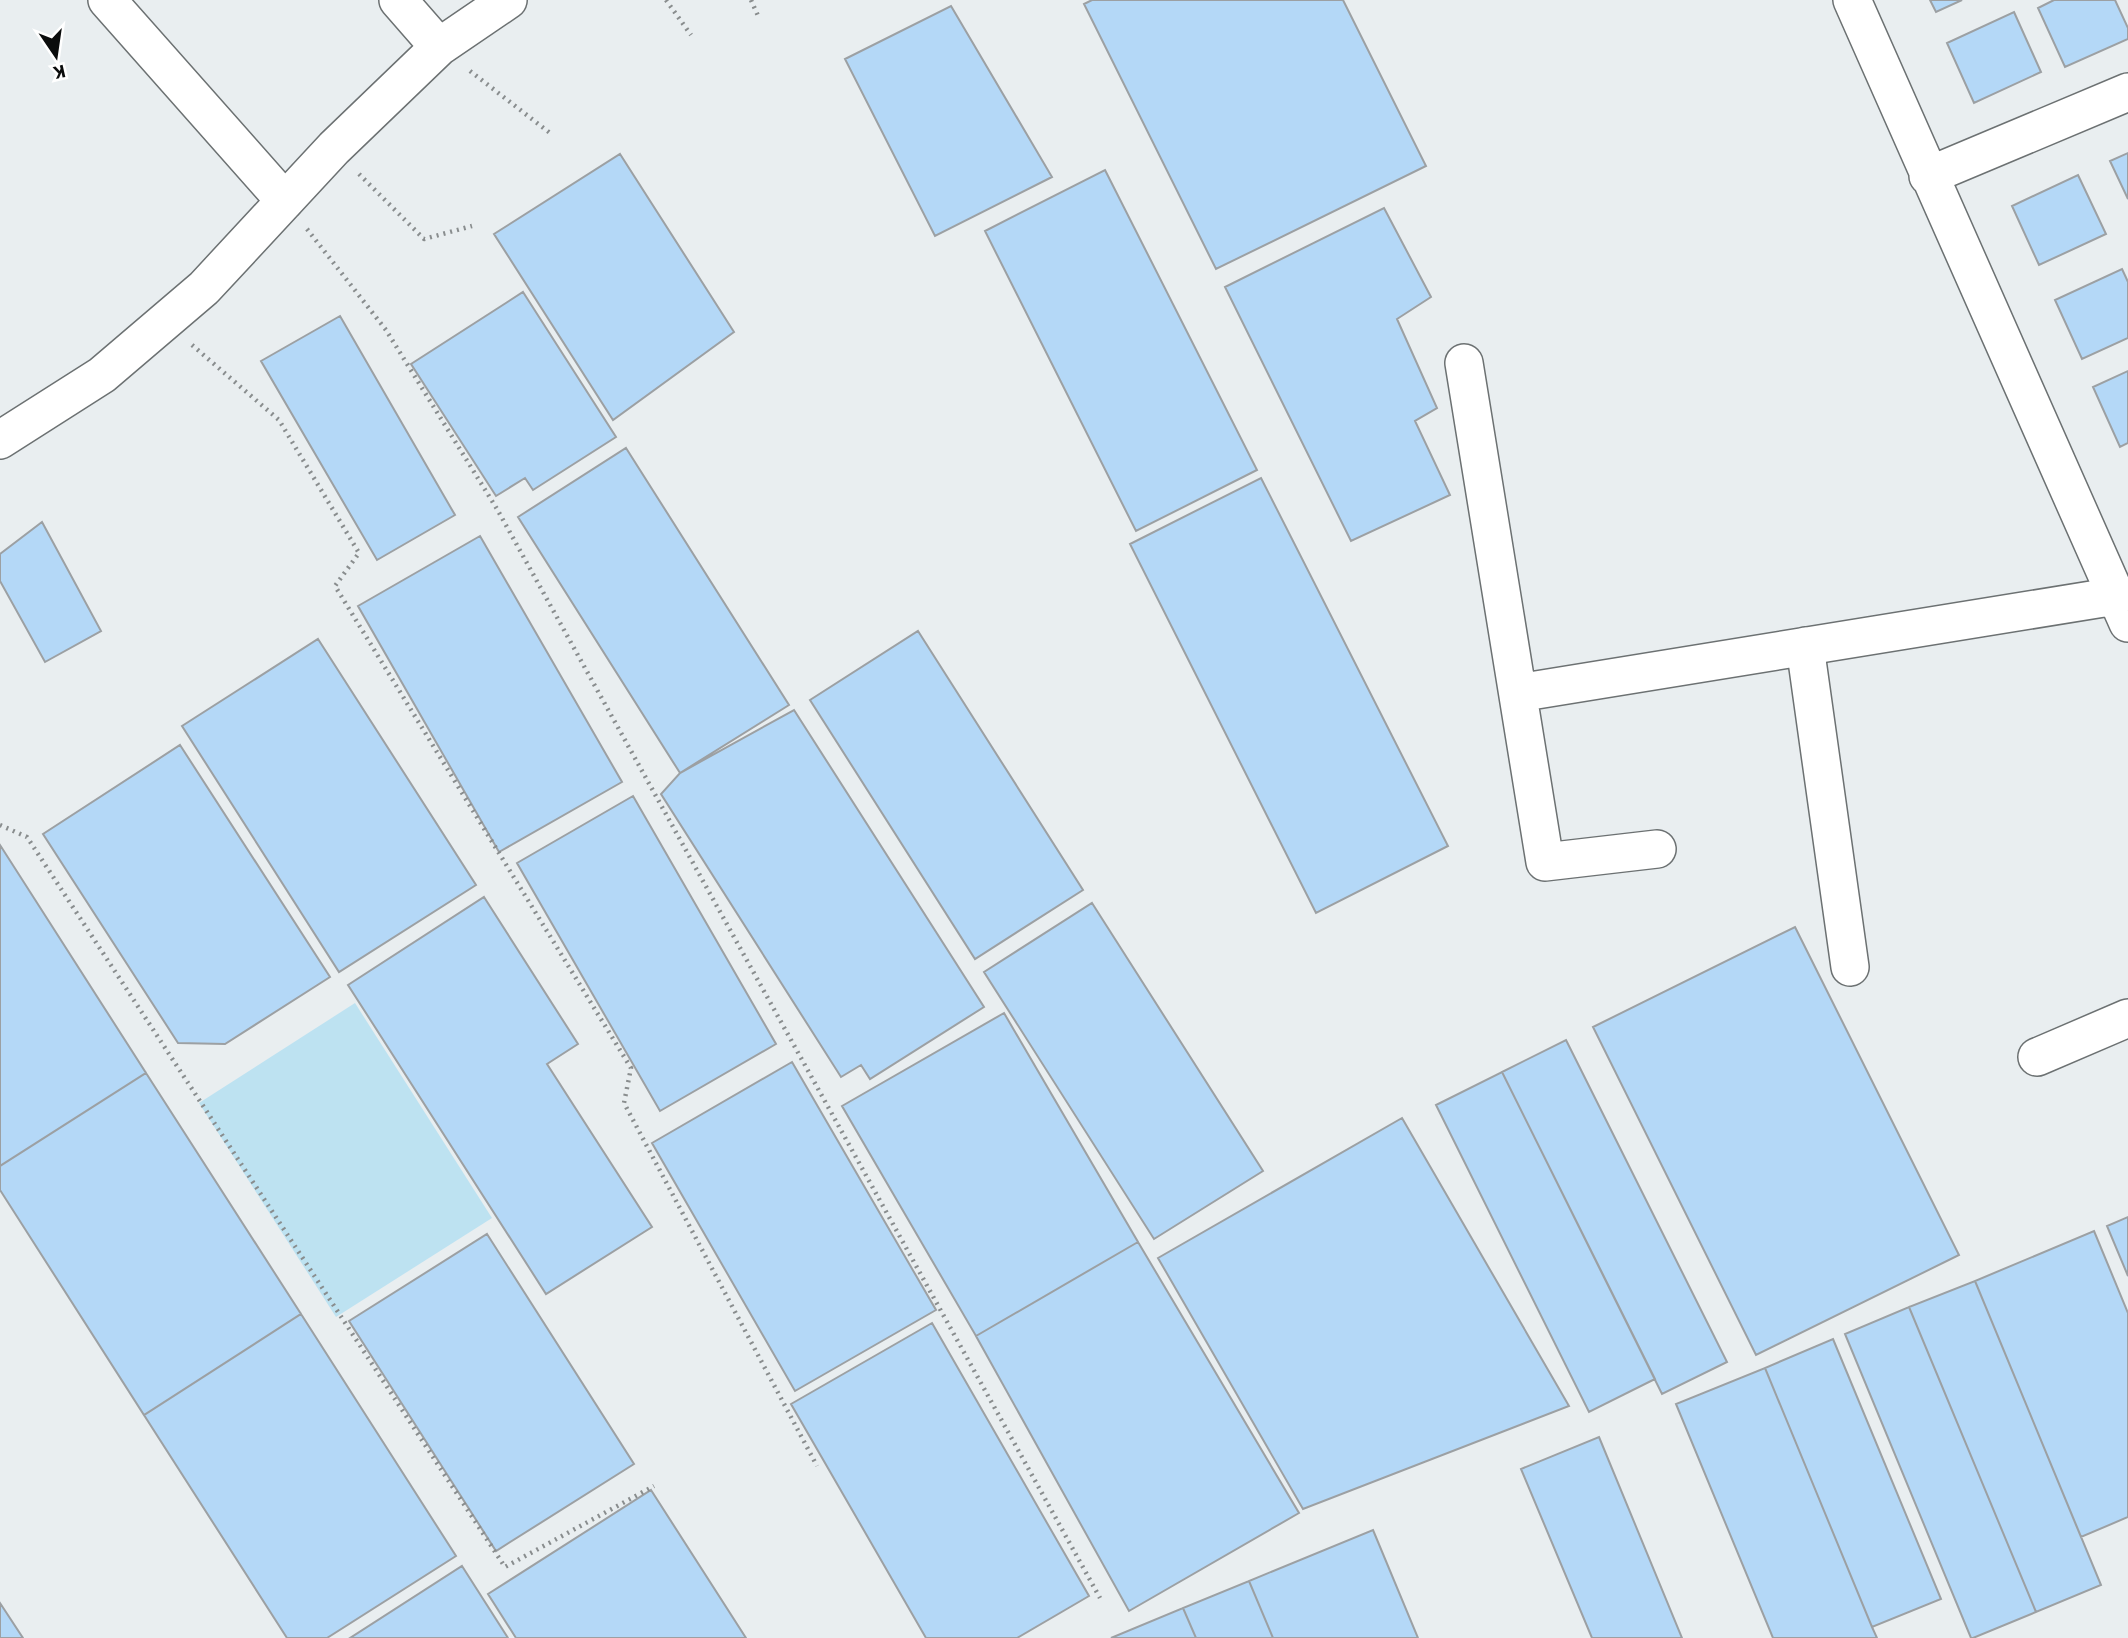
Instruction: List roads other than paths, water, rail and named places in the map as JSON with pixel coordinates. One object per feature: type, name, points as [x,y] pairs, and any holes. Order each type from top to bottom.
[{"type":"street","points":[[107,0],[285,201]]},
{"type":"street","points":[[398,0],[439,47]]},
{"type":"street","points":[[3,433],[102,375],[204,288],[334,148],[439,47],[508,0]]},
{"type":"street","points":[[1517,693],[1805,646],[2122,609],[1852,0]]},
{"type":"street","points":[[1928,176],[2128,92]]},
{"type":"street","points":[[1464,363],[1545,862],[1657,849]]},
{"type":"street","points":[[1805,646],[1850,967]]},
{"type":"street","points":[[2037,1057],[2128,1018]]}]
